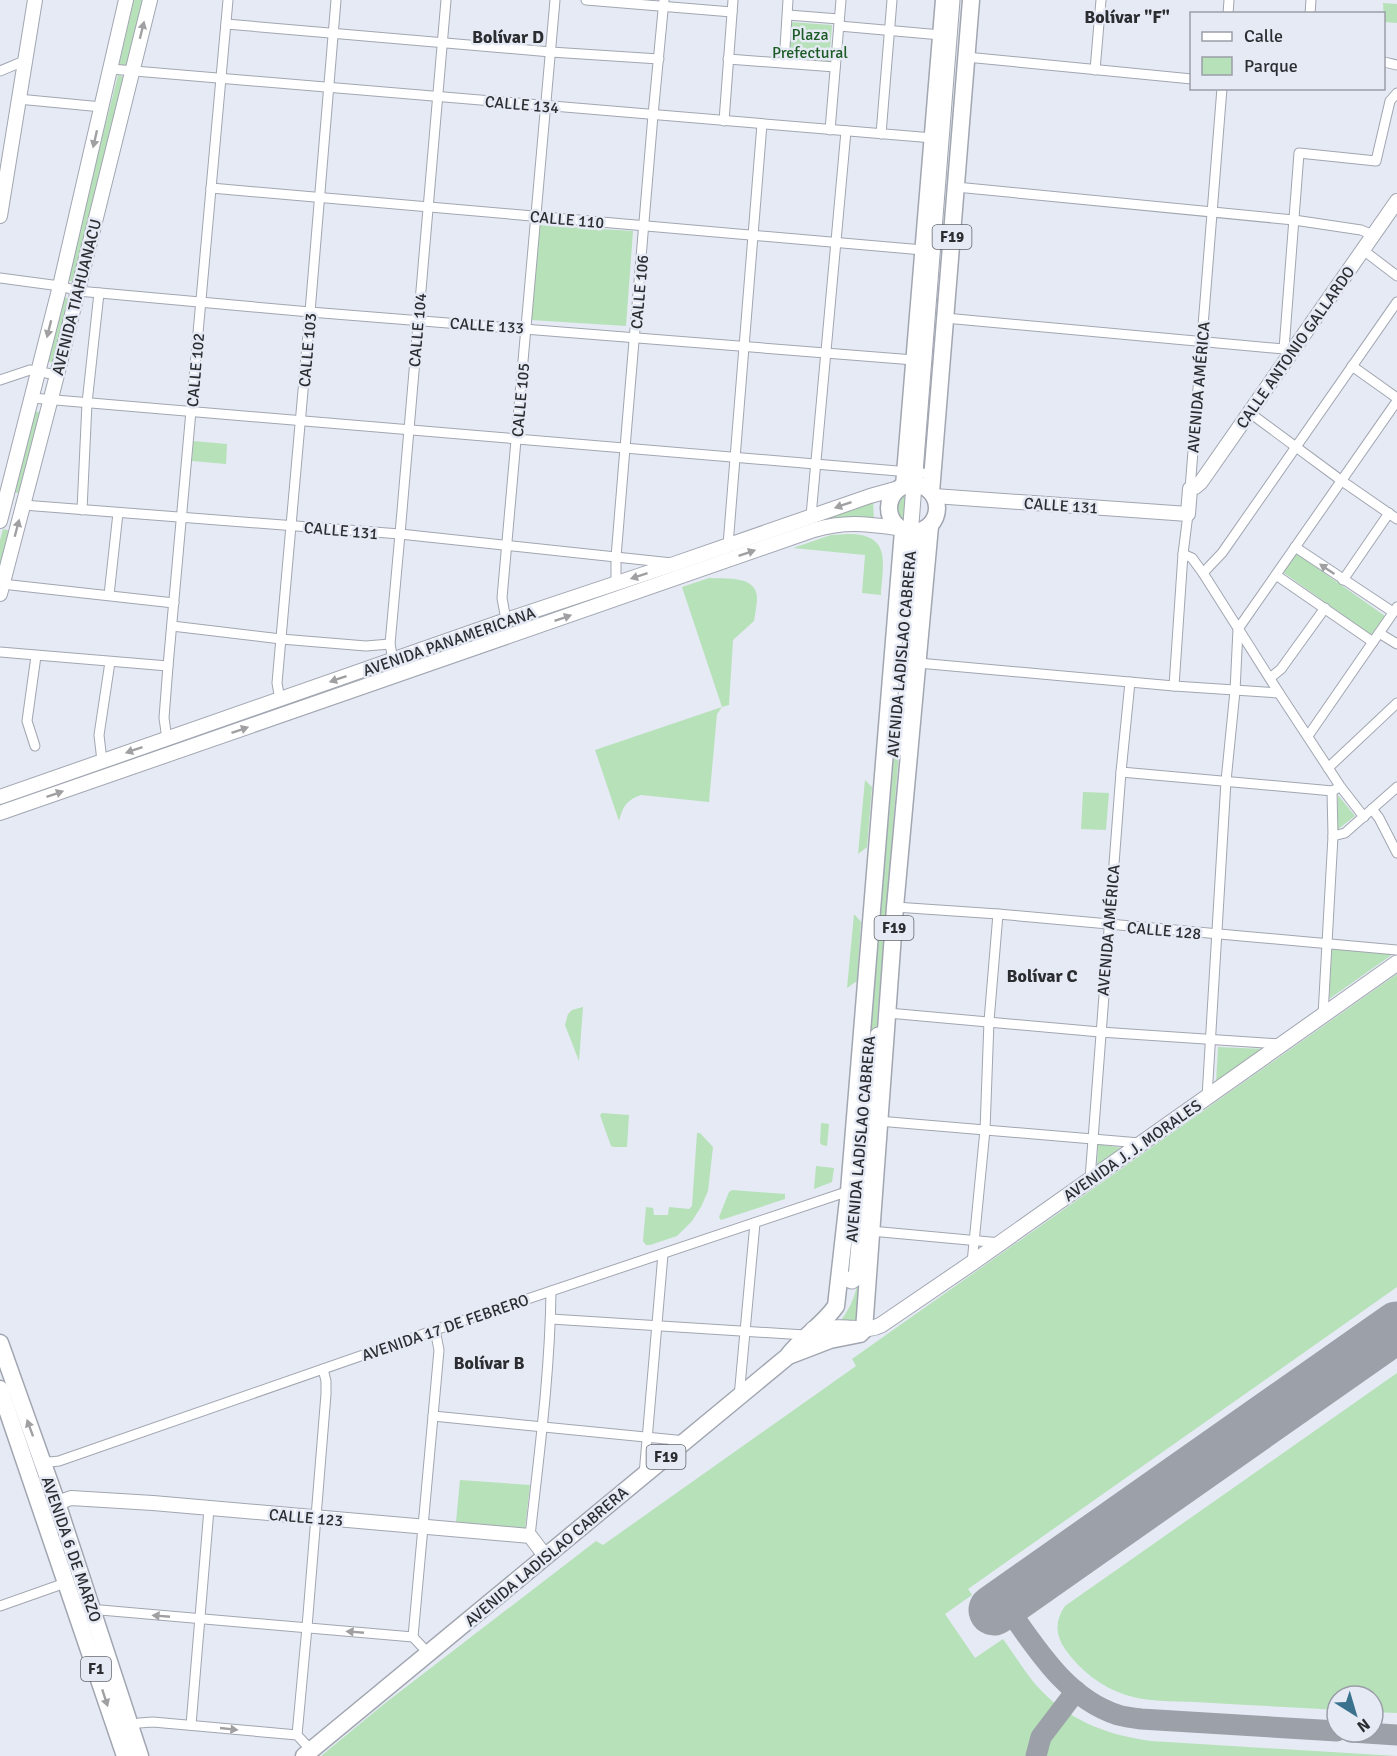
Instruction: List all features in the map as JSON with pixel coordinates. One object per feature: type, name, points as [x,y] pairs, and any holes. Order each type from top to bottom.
[{"type":"highway","name":"AVENIDA LADISLAO CABRERA","points":[[918,482],[914,360],[944,0]]},
{"type":"highway","name":"AVENIDA LADISLAO CABRERA","points":[[918,482],[945,318],[971,0]]},
{"type":"highway","name":"F19","points":[[918,482],[937,508],[936,515],[912,530],[889,515],[888,505],[892,495],[918,482]]},
{"type":"highway","name":"AVENIDA LADISLAO CABRERA","points":[[787,1357],[823,1342],[860,1334],[864,1330],[895,907],[918,663],[912,530]]},
{"type":"highway","name":"AVENIDA LADISLAO CABRERA","points":[[308,1753],[787,1357],[837,1306],[912,530]]},
{"type":"highway","points":[[875,1173],[868,1151],[878,1128]]},
{"type":"highway","name":"AVENIDA 6 DE MARZO","points":[[0,1342],[57,1503],[74,1580],[75,1608],[125,1756]]},
{"type":"highway","name":"AVENIDA 6 DE MARZO","points":[[0,1389],[74,1580],[92,1609],[140,1756]]},
{"type":"main road","points":[[1,208],[35,0]]},
{"type":"main road","name":"AVENIDA TIAHUANACU","points":[[0,521],[3,499],[32,398],[60,286],[126,0]]},
{"type":"main road","name":"AVENIDA TIAHUANACU","points":[[1,589],[51,400],[150,0]]},
{"type":"main road","name":"AVENIDA LADISLAO CABRERA","points":[[918,482],[952,0]]},
{"type":"main road","name":"AVENIDA LADISLAO CABRERA","points":[[851,1278],[912,530],[962,0]]},
{"type":"main road","name":"CALLE ANTONIO GALLARDO","points":[[1190,489],[1201,482],[1250,412],[1288,351],[1397,201]]},
{"type":"main road","name":"CALLE 131","points":[[918,482],[1188,513]]},
{"type":"main road","name":"AVENIDA PANAMERICANA","points":[[0,797],[616,583],[677,563],[710,559],[728,545],[870,496],[918,482]]},
{"type":"main road","name":"AVENIDA AMÉRICA","points":[[1188,513],[1190,489]]},
{"type":"main road","name":"CALLE 131","points":[[3,499],[23,505]]},
{"type":"main road","name":"AVENIDA PANAMERICANA","points":[[0,813],[710,559],[829,526],[849,523],[912,530]]},
{"type":"main road","name":"AVENIDA LADISLAO CABRERA","points":[[837,1306],[851,1278],[868,1151],[912,530]]},
{"type":"main road","name":"AVENIDA J. J. MORALES","points":[[864,1330],[880,1325],[972,1263],[1397,963]]},
{"type":"main road","points":[[809,1332],[849,1328],[864,1330]]},
{"type":"main road","name":"CALLE 123","points":[[57,1503],[71,1498],[530,1536]]},
{"type":"main road","points":[[530,1536],[546,1557]]},
{"type":"street","name":"CALLE 102","points":[[167,739],[164,718],[168,666],[228,0]]},
{"type":"street","name":"CALLE 103","points":[[280,700],[277,683],[280,639],[336,0]]},
{"type":"street","name":"CALLE 104","points":[[393,660],[390,644],[446,0]]},
{"type":"street","name":"CALLE 105","points":[[506,620],[502,598],[555,0]]},
{"type":"street","points":[[586,0],[664,3],[732,12]]},
{"type":"street","points":[[724,121],[733,0]]},
{"type":"street","points":[[784,63],[788,0]]},
{"type":"street","points":[[830,130],[841,0]]},
{"type":"street","points":[[881,134],[892,0]]},
{"type":"street","points":[[1095,70],[1101,0]]},
{"type":"street","name":"CALLE 106","points":[[616,583],[625,448],[664,3]]},
{"type":"street","points":[[788,15],[889,30],[941,34]]},
{"type":"street","points":[[226,24],[550,52],[659,59]]},
{"type":"street","points":[[966,57],[1190,79]]},
{"type":"street","points":[[728,59],[835,67]]},
{"type":"street","points":[[0,71],[24,61]]},
{"type":"street","name":"CALLE 134","points":[[111,69],[933,138]]},
{"type":"street","name":"AVENIDA AMÉRICA","points":[[1190,489],[1222,90]]},
{"type":"street","points":[[945,318],[1288,351],[1299,153],[1376,161],[1390,101],[1397,93]]},
{"type":"street","points":[[18,99],[102,107]]},
{"type":"street","points":[[728,545],[762,124]]},
{"type":"street","points":[[811,516],[846,131]]},
{"type":"street","points":[[956,187],[1294,220],[1361,230],[1373,235]]},
{"type":"street","name":"CALLE 110","points":[[211,188],[923,250]]},
{"type":"street","points":[[1363,250],[1397,276]]},
{"type":"street","name":"CALLE 133","points":[[0,278],[60,286],[78,291],[310,312],[914,360]]},
{"type":"street","points":[[82,510],[87,403],[99,292]]},
{"type":"street","points":[[1203,573],[1221,553],[1397,302]]},
{"type":"street","points":[[1207,1097],[1226,782],[1235,691],[1238,629],[1397,400],[1352,366]]},
{"type":"street","points":[[0,380],[30,370],[57,375]]},
{"type":"street","points":[[32,398],[816,465],[918,482]]},
{"type":"street","points":[[1250,412],[1393,516],[1343,580]]},
{"type":"street","name":"CALLE 131","points":[[23,505],[400,534],[677,563]]},
{"type":"street","points":[[109,594],[118,513]]},
{"type":"street","name":"AVENIDA AMÉRICA","points":[[1174,686],[1188,513]]},
{"type":"street","points":[[1295,547],[1343,580],[1395,610],[1308,736]]},
{"type":"street","points":[[1183,554],[1192,558],[1203,573],[1328,768],[1336,788],[1364,817]]},
{"type":"street","points":[[1276,575],[1373,642]]},
{"type":"street","points":[[1,589],[109,594],[174,603]]},
{"type":"street","points":[[1270,678],[1281,669],[1324,608]]},
{"type":"street","points":[[172,626],[280,639],[366,646],[390,644]]},
{"type":"street","points":[[1379,633],[1397,644]]},
{"type":"street","points":[[0,652],[168,666]]},
{"type":"street","points":[[34,746],[27,721],[36,656]]},
{"type":"street","points":[[102,761],[99,735],[110,662]]},
{"type":"street","points":[[918,663],[1279,693]]},
{"type":"street","name":"AVENIDA AMÉRICA","points":[[1090,1179],[1100,1032],[1130,682]]},
{"type":"street","points":[[1328,768],[1397,704]]},
{"type":"street","points":[[1121,772],[1226,782],[1336,788]]},
{"type":"street","points":[[1333,836],[1345,833],[1397,787]]},
{"type":"street","points":[[1323,1015],[1336,788]]},
{"type":"street","points":[[1372,809],[1397,853]]},
{"type":"street","name":"CALLE 128","points":[[895,907],[998,914],[1397,950]]},
{"type":"street","points":[[972,1263],[985,1130],[989,1021],[998,914]]},
{"type":"street","points":[[888,1013],[1100,1032],[1282,1044]]},
{"type":"street","points":[[878,1128],[985,1130],[1140,1143]]},
{"type":"street","name":"AVENIDA 17 DE FEBRERO","points":[[41,1459],[50,1462],[59,1461],[435,1330],[849,1191]]},
{"type":"street","points":[[739,1396],[755,1223]]},
{"type":"street","points":[[871,1231],[1001,1243]]},
{"type":"street","points":[[644,1475],[663,1254]]},
{"type":"street","points":[[530,1536],[542,1427],[551,1319],[551,1291]]},
{"type":"street","points":[[551,1319],[745,1332],[809,1332]]},
{"type":"street","points":[[413,1637],[439,1350],[435,1330]]},
{"type":"street","points":[[308,1753],[297,1735],[326,1394],[323,1369]]},
{"type":"street","points":[[433,1416],[686,1441]]},
{"type":"street","points":[[191,1725],[209,1509]]},
{"type":"street","points":[[0,1606],[74,1580]]},
{"type":"street","points":[[75,1608],[413,1637],[428,1653]]},
{"type":"street","points":[[130,1726],[153,1722],[297,1735]]},
{"type":"green space","points":[[134,0],[144,0],[129,67],[119,65]]},
{"type":"green space","points":[[1383,3],[1397,4],[1397,23],[1385,22]]},
{"type":"green space","name":"Plaza Prefectural","points":[[790,22],[832,25],[829,63],[788,61]]},
{"type":"green space","points":[[118,75],[127,78],[75,282],[66,280]]},
{"type":"green space","points":[[538,225],[633,231],[626,326],[531,320]]},
{"type":"green space","points":[[63,297],[72,299],[56,363],[46,361]]},
{"type":"green space","points":[[32,410],[42,413],[21,494],[11,491]]},
{"type":"green space","points":[[193,441],[227,444],[226,464],[192,461]]},
{"type":"green space","points":[[910,493],[908,524],[899,517],[897,508],[900,499]]},
{"type":"green space","points":[[873,500],[874,520],[857,518],[0,809],[0,804]]},
{"type":"green space","points":[[3,529],[12,531],[0,578],[0,540]]},
{"type":"green space","points":[[831,535],[862,535],[872,539],[882,552],[881,595],[862,593],[865,555],[793,548]]},
{"type":"green space","points":[[1293,551],[1385,616],[1371,635],[1280,570]]},
{"type":"green space","points":[[911,553],[915,554],[877,1024],[854,1279],[850,1279]]},
{"type":"green space","points":[[709,578],[745,582],[755,590],[757,597],[754,621],[733,640],[729,705],[722,707],[682,587]]},
{"type":"green space","points":[[722,707],[717,714],[709,802],[641,795],[626,805],[619,821],[595,750]]},
{"type":"green space","points":[[865,780],[872,787],[867,847],[858,854]]},
{"type":"green space","points":[[1083,792],[1109,793],[1106,830],[1081,829]]},
{"type":"green space","points":[[1338,795],[1355,816],[1337,830]]},
{"type":"green space","points":[[854,914],[861,922],[857,981],[847,988]]},
{"type":"green space","points":[[1332,948],[1393,954],[1329,999]]},
{"type":"green space","points":[[1397,974],[1397,1287],[968,1589],[972,1595],[945,1614],[975,1658],[1003,1639],[1032,1680],[1061,1708],[1088,1724],[1118,1735],[1151,1741],[1397,1756],[321,1756],[384,1704],[596,1541],[603,1545],[856,1366],[852,1359]]},
{"type":"green space","points":[[583,1007],[579,1061],[565,1025],[568,1014],[572,1010]]},
{"type":"green space","points":[[1218,1047],[1264,1049],[1216,1083]]},
{"type":"green space","points":[[602,1113],[629,1115],[627,1147],[611,1146],[600,1115]]},
{"type":"green space","points":[[821,1123],[829,1124],[827,1146],[820,1143]]},
{"type":"green space","points":[[697,1133],[700,1133],[713,1147],[708,1191],[701,1207],[692,1221],[677,1236],[646,1245],[643,1241],[646,1207],[653,1208],[654,1215],[668,1215],[669,1207],[689,1209],[692,1206]]},
{"type":"green space","points":[[1098,1144],[1123,1148],[1097,1167]]},
{"type":"green space","points":[[816,1166],[834,1168],[832,1182],[814,1189]]},
{"type":"green space","points":[[732,1190],[785,1194],[785,1199],[721,1220],[719,1217],[729,1192]]},
{"type":"green space","points":[[859,1274],[859,1315],[856,1323],[839,1323],[853,1300]]},
{"type":"green space","points":[[1397,1373],[1397,1713],[1385,1712],[1385,1684],[1325,1684],[1325,1709],[1160,1701],[1126,1695],[1092,1677],[1065,1649],[1059,1638],[1058,1622],[1065,1606]]},
{"type":"green space","points":[[460,1480],[530,1485],[525,1528],[456,1522]]},
{"type":"taxiway","points":[[1004,1603],[1040,1653],[1067,1683],[1099,1707],[1118,1715],[1141,1719],[1325,1730]]},
{"type":"taxiway","points":[[1036,1756],[1041,1737],[1076,1691]]},
{"type":"taxiway","points":[[1385,1734],[1397,1735]]},
{"type":"runway","points":[[994,1610],[1397,1327]]},
{"type":"district","name":"Bolívar \"F\"","points":[[1127,17]]},
{"type":"district","name":"Bolívar D","points":[[508,37]]},
{"type":"district","name":"Bolívar C","points":[[1042,976]]},
{"type":"district","name":"Bolívar B","points":[[489,1363]]}]
